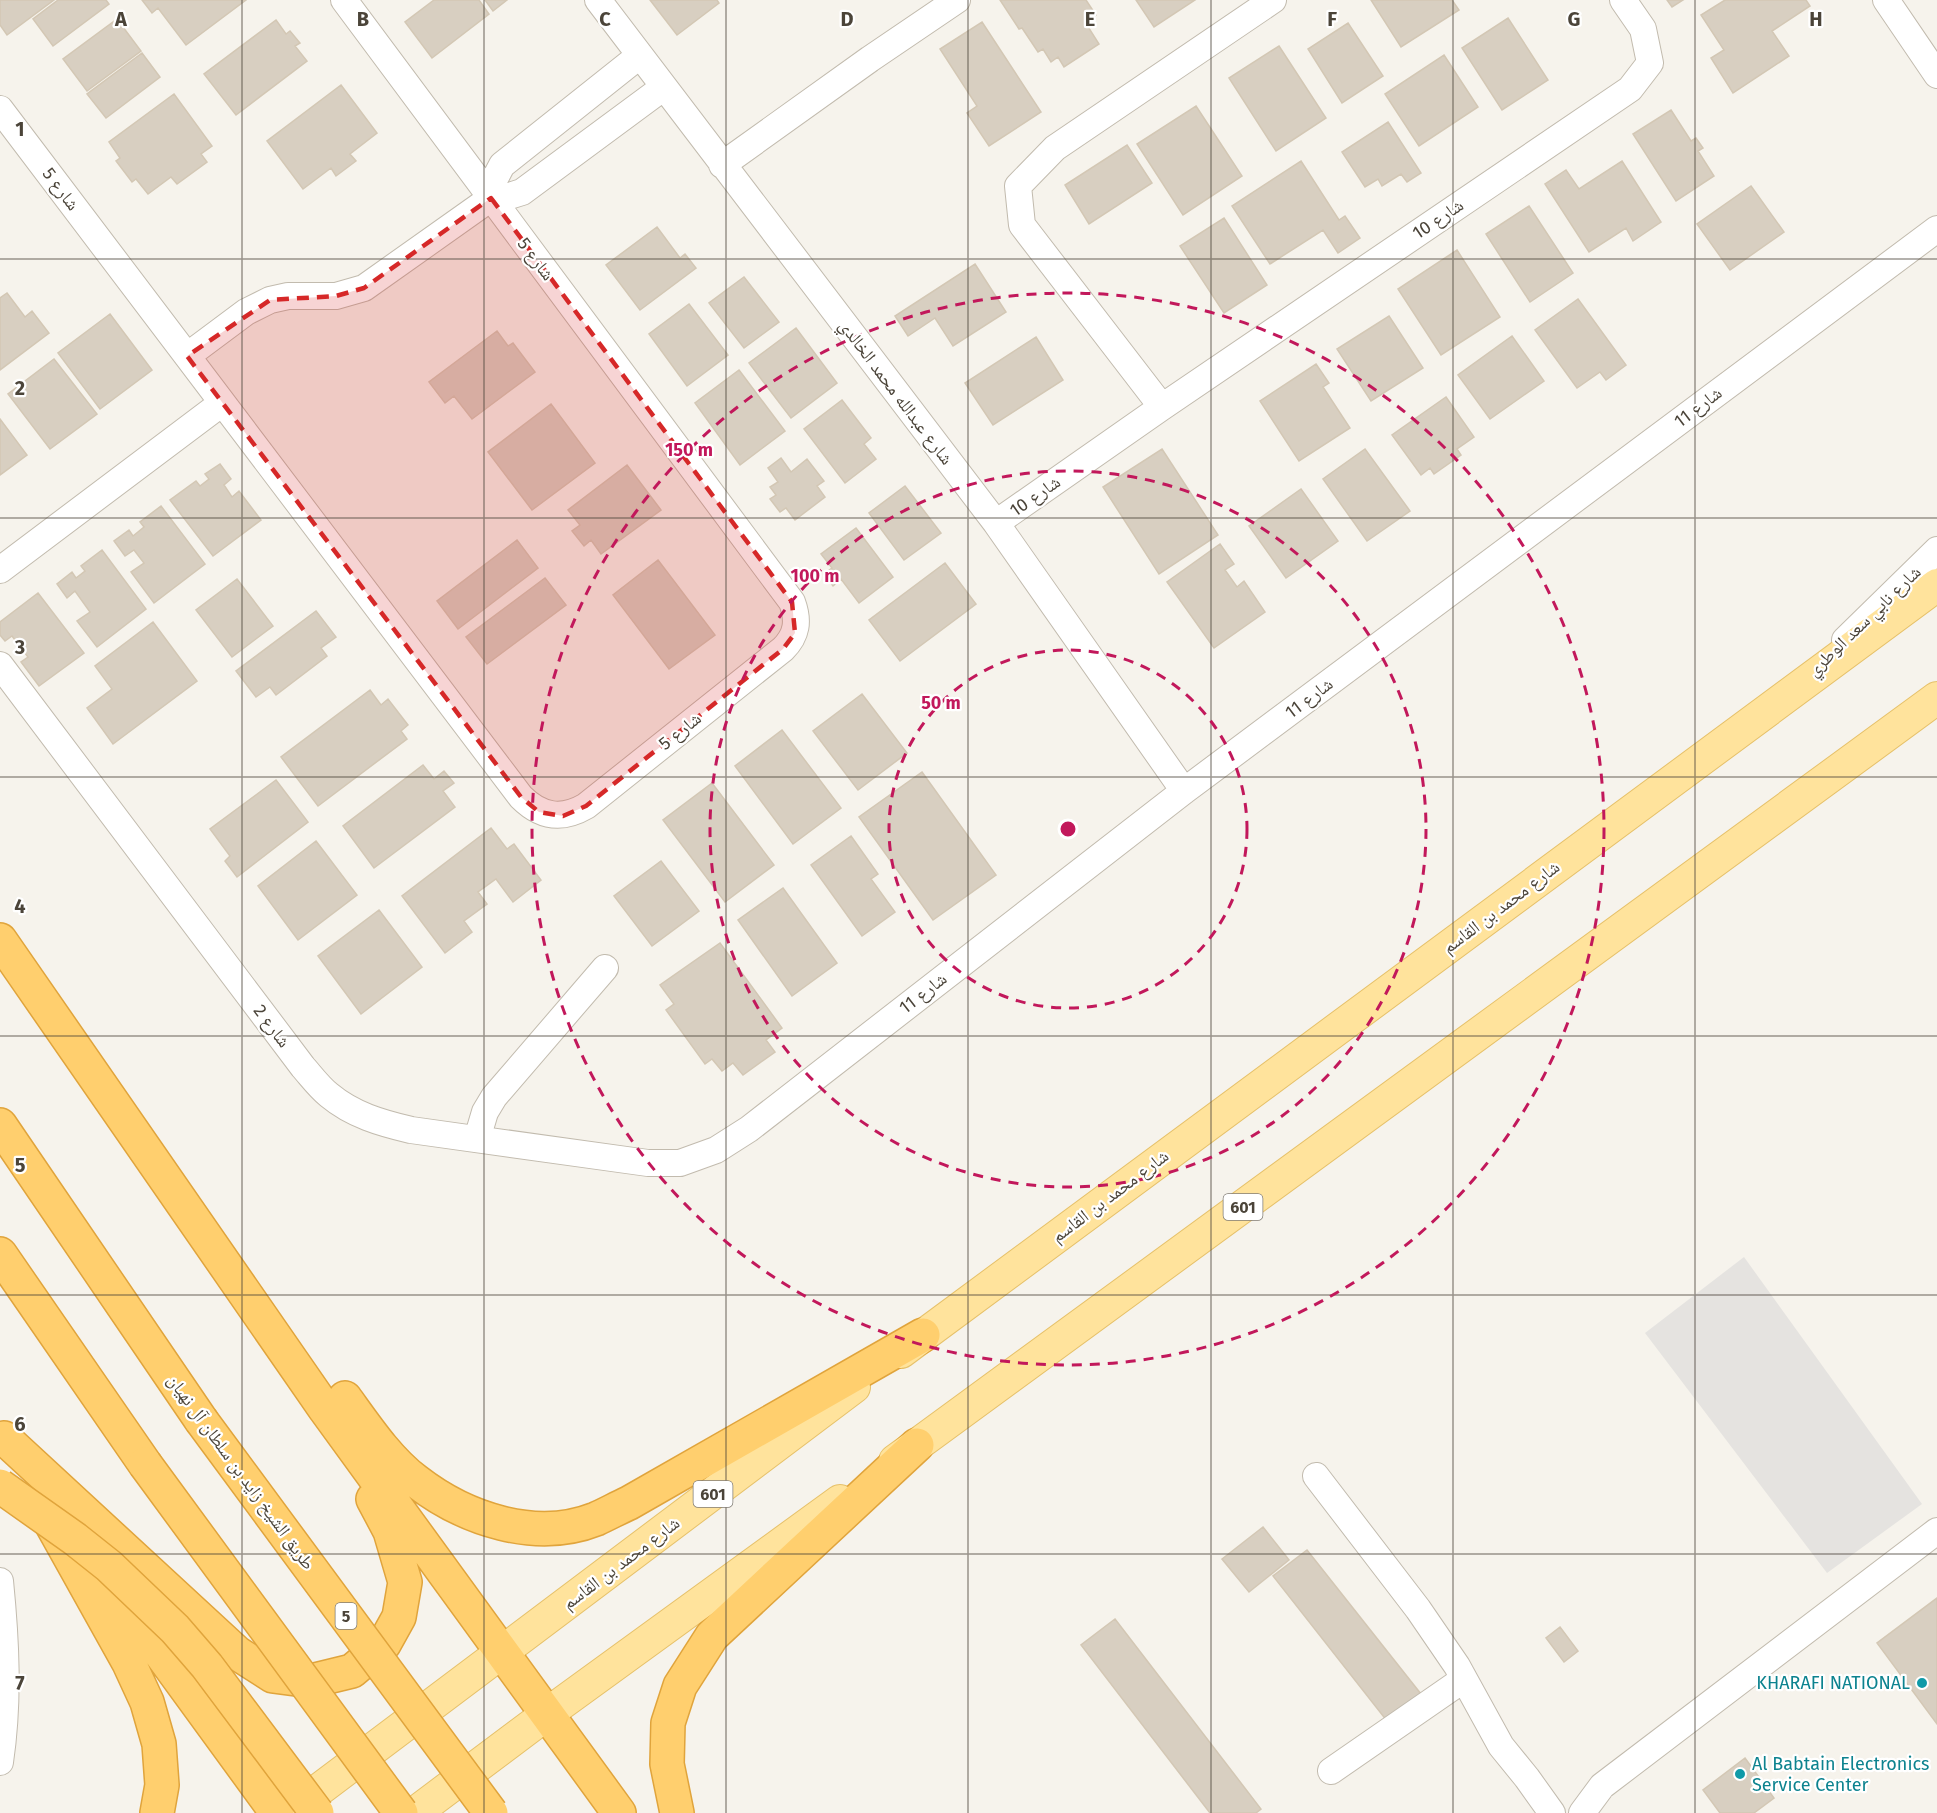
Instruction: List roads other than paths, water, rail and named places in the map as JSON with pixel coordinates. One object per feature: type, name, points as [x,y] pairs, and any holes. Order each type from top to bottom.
[{"type":"highway","points":[[0,940],[325,1409],[619,1813]]},
{"type":"highway","points":[[103,1090],[278,1309],[384,1449],[415,1481],[444,1500],[472,1515],[502,1524],[534,1528],[567,1527],[595,1519],[629,1503],[923,1335]]},
{"type":"highway","name":"طريق الشيخ زايد بن سلطان آل نهيان","points":[[0,1125],[201,1420],[491,1813]]},
{"type":"highway","points":[[0,1254],[145,1464],[401,1813]]},
{"type":"highway","points":[[2,1434],[237,1653],[273,1676],[311,1682],[352,1671],[384,1644],[399,1617],[405,1582],[390,1531],[325,1409]]},
{"type":"highway","points":[[2,1434],[129,1663],[147,1702],[159,1744],[162,1785],[157,1813]]},
{"type":"highway","points":[[2,1434],[277,1813]]},
{"type":"highway","points":[[677,1813],[667,1764],[668,1723],[680,1686],[712,1636],[917,1445]]},
{"type":"highway","points":[[0,1486],[109,1566],[175,1629],[207,1665],[317,1813]]},
{"type":"main road","name":"شارع محمد بن القاسم","points":[[288,1813],[923,1335],[1937,585]]},
{"type":"main road","name":"601","points":[[415,1813],[547,1714],[1937,698]]},
{"type":"street","name":"شارع 5","points":[[0,109],[521,797],[539,812],[563,816],[575,813],[783,649],[795,633],[796,612],[792,602],[344,0]]},
{"type":"street","name":"شارع عبدالله محمد الخالدي","points":[[598,0],[996,523],[1184,791]]},
{"type":"street","points":[[722,165],[870,58],[957,0]]},
{"type":"street","points":[[1162,406],[1022,225],[1018,186],[1055,148],[1273,0]]},
{"type":"street","name":"شارع 10","points":[[996,523],[1162,406],[1630,89],[1650,63],[1643,28],[1623,0]]},
{"type":"street","points":[[1886,0],[1937,75]]},
{"type":"street","points":[[491,198],[492,184],[501,165],[639,56]]},
{"type":"street","points":[[187,356],[246,312],[270,300],[288,296],[336,296],[364,288],[491,198],[503,198],[522,192],[664,87]]},
{"type":"street","name":"شارع 11","points":[[680,1163],[716,1150],[749,1129],[1184,791],[1937,229]]},
{"type":"street","points":[[0,570],[222,403]]},
{"type":"street","name":"شارع نابي سعد الوطري","points":[[1791,693],[1937,550]]},
{"type":"street","name":"شارع 2","points":[[0,665],[303,1066],[328,1094],[354,1112],[411,1130],[648,1163],[680,1163]]},
{"type":"street","points":[[477,1139],[485,1112],[494,1097],[604,968]]},
{"type":"street","points":[[1316,1476],[1418,1610],[1464,1679],[1501,1746],[1552,1813]]},
{"type":"street","points":[[1582,1813],[1602,1786],[1937,1531]]},
{"type":"street","points":[[0,1581],[6,1643],[5,1713],[0,1762]]},
{"type":"street","points":[[1331,1771],[1464,1679]]},
{"type":"place","name":"KHARAFI NATIONAL","points":[[1922,1683]]},
{"type":"place","name":"Al Babtain Electronics Service Center","points":[[1740,1774]]}]
